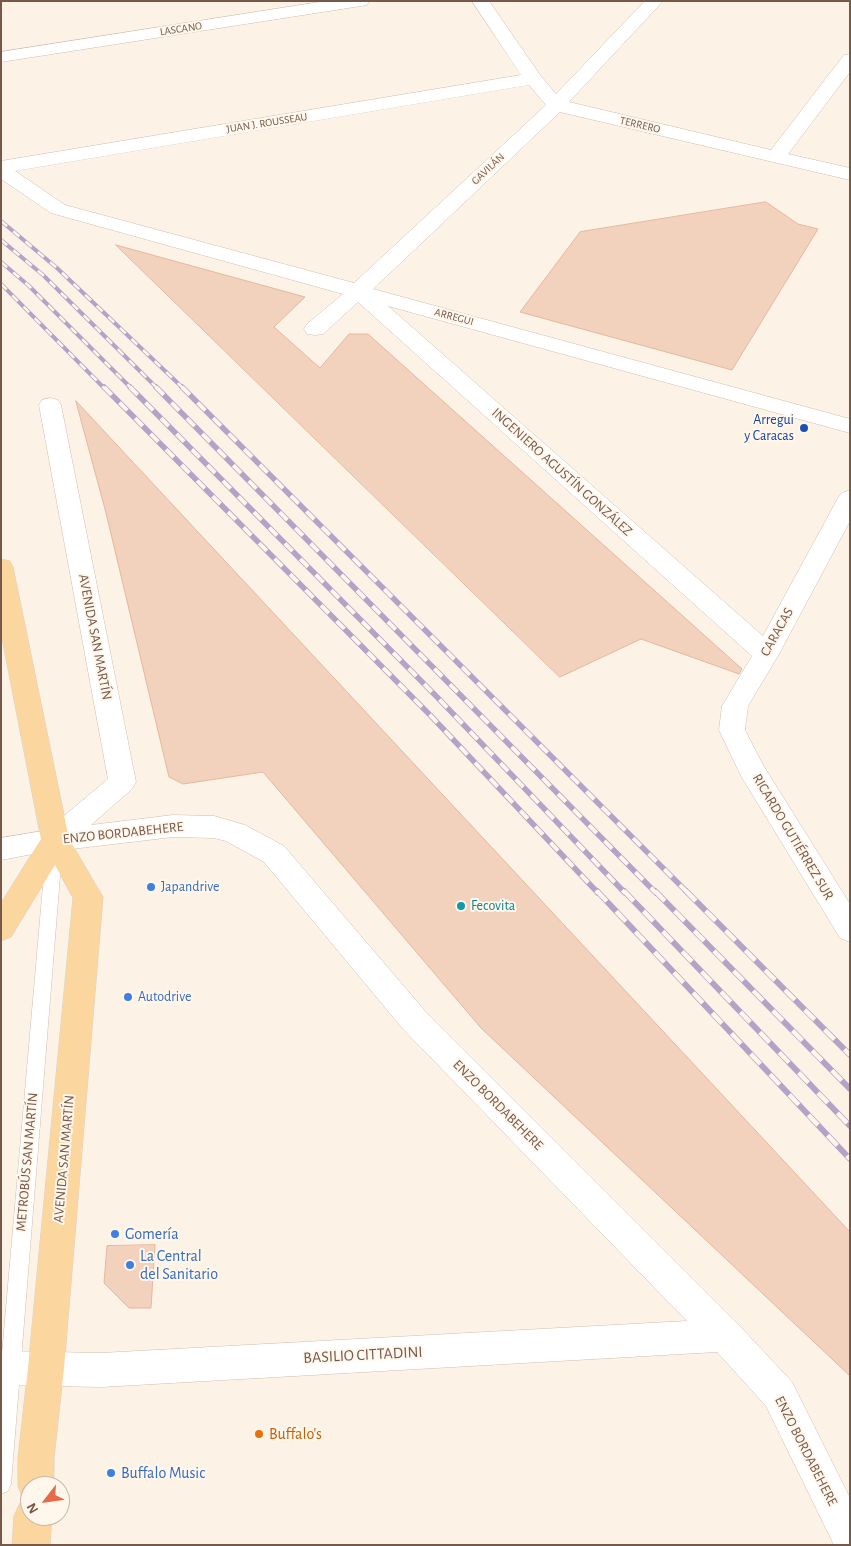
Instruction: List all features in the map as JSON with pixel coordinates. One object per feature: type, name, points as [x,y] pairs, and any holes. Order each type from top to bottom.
[{"type":"main road","name":"AVENIDA SAN MARTÍN","points":[[1,567],[55,840],[88,897],[46,1368],[36,1458],[36,1476]]},
{"type":"main road","name":"AVENIDA SAN MARTÍN","points":[[1,929],[55,840]]},
{"type":"main road","points":[[31,1545],[32,1526]]},
{"type":"street","name":"LASCANO","points":[[1,57],[361,1]]},
{"type":"street","points":[[480,1],[533,78],[556,105]]},
{"type":"street","name":"GAVILÁN","points":[[315,329],[556,105],[655,1]]},
{"type":"street","points":[[775,157],[850,59]]},
{"type":"street","name":"JUAN J. ROUSSEAU","points":[[1,168],[533,78]]},
{"type":"street","name":"TERRERO","points":[[556,105],[850,174]]},
{"type":"street","name":"ARREGUI","points":[[1,168],[58,209],[850,426]]},
{"type":"street","name":"INGENIERO AGUSTÍN GONZÁLEZ","points":[[358,291],[766,654]]},
{"type":"street","name":"AVENIDA SAN MARTÍN","points":[[50,405],[122,782],[55,840]]},
{"type":"street","name":"CARACAS","points":[[751,769],[732,730],[735,706],[766,654],[850,498]]},
{"type":"street","name":"RICARDO GUTIÉRREZ SUR","points":[[751,769],[850,930]]},
{"type":"street","name":"ENZO BORDABEHERE","points":[[1,849],[55,840],[173,826],[214,827],[235,833],[274,854],[414,1020],[725,1335],[778,1394],[850,1538]]},
{"type":"street","name":"BASILIO CITTADINI","points":[[6,1368],[101,1370],[725,1335]]},
{"type":"lane","name":"METROBÚS SAN MARTÍN","points":[[1,1484],[6,1368],[55,840]]},
{"type":"building","points":[[766,202],[798,224],[818,229],[732,370],[520,312],[580,232]]},
{"type":"building","points":[[116,245],[305,297],[274,327],[320,368],[349,334],[368,334],[742,669],[739,674],[641,639],[560,677]]},
{"type":"building","name":"Fecovita","points":[[76,401],[850,1232],[850,1376],[481,1028],[263,772],[183,784],[169,777],[106,513]]},
{"type":"building","name":"La Central del Sanitario","points":[[155,1245],[151,1308],[129,1308],[104,1283],[107,1246]]},
{"type":"railway","points":[[1,221],[57,268],[184,389]]},
{"type":"railway","points":[[1,240],[43,275],[157,388]]},
{"type":"railway","points":[[1,262],[28,285],[130,387]]},
{"type":"railway","points":[[1,284],[105,389]]},
{"type":"railway","points":[[104,387],[431,716],[598,893]]},
{"type":"railway","points":[[130,387],[437,697],[625,893]]},
{"type":"railway","points":[[157,388],[656,893]]},
{"type":"railway","points":[[184,389],[850,1055]]},
{"type":"railway","points":[[597,891],[850,1159]]},
{"type":"railway","points":[[624,891],[850,1126]]},
{"type":"railway","points":[[655,891],[850,1089]]},
{"type":"place","name":"Arregui y Caracas","points":[[804,428]]},
{"type":"place","name":"Japandrive","points":[[151,887]]},
{"type":"place","name":"Fecovita","points":[[461,906]]},
{"type":"place","name":"Autodrive","points":[[128,997]]},
{"type":"place","name":"Gomería","points":[[115,1234]]},
{"type":"place","name":"La Central del Sanitario","points":[[130,1265]]},
{"type":"place","name":"Buffalo's","points":[[259,1434]]},
{"type":"place","name":"Buffalo Music","points":[[111,1473]]}]
